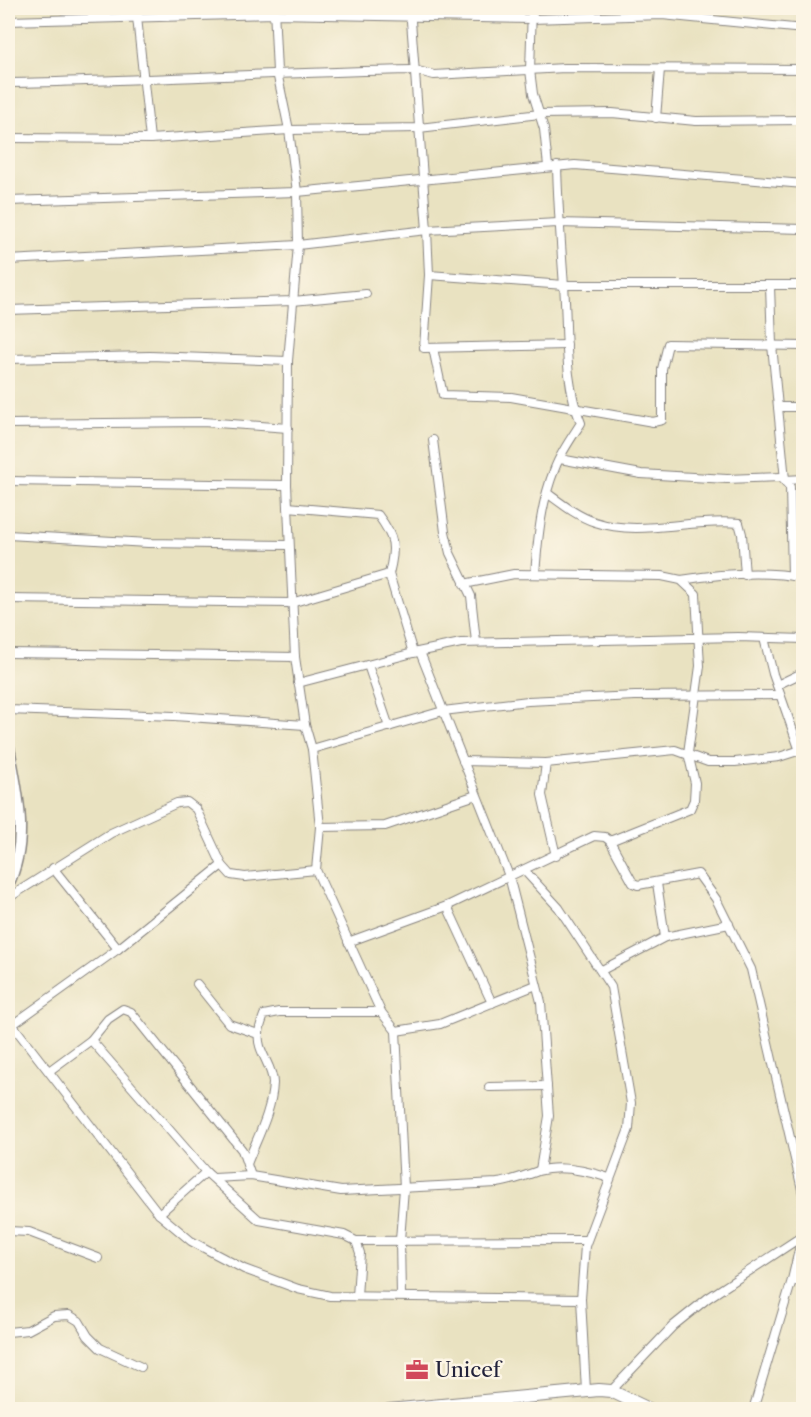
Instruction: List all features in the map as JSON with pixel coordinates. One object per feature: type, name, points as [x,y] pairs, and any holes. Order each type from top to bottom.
[{"type":"main road","points":[[389,1410],[586,1391],[611,1391],[651,1410]]},
{"type":"street","points":[[532,8],[530,70],[533,94],[552,166],[564,285],[567,345],[574,407],[581,423],[560,459],[547,493],[539,524],[535,574]]},
{"type":"street","points":[[8,21],[137,12],[274,10],[410,12],[531,19],[662,15],[804,29]]},
{"type":"street","points":[[274,10],[277,72],[289,130],[297,192],[298,245],[288,361],[287,485],[295,657],[305,725],[312,749],[320,827],[316,870],[381,1012],[396,1031],[404,1188],[400,1240],[401,1295]]},
{"type":"street","points":[[137,12],[146,80],[150,139]]},
{"type":"street","points":[[410,12],[424,179],[429,275],[424,348],[567,345]]},
{"type":"street","points":[[656,118],[660,69]]},
{"type":"street","points":[[8,84],[146,80],[277,72],[414,70],[434,75],[530,70],[804,69]]},
{"type":"street","points":[[8,138],[150,139],[289,130],[419,128],[540,114],[612,113],[696,121],[804,120]]},
{"type":"street","points":[[8,201],[297,192],[552,166],[804,184]]},
{"type":"street","points":[[8,260],[298,245],[427,230],[558,223],[804,229]]},
{"type":"street","points":[[429,275],[564,285],[804,285]]},
{"type":"street","points":[[770,286],[772,345],[785,480],[790,487],[792,576]]},
{"type":"street","points":[[8,310],[293,300],[366,294]]},
{"type":"street","points":[[433,348],[442,395],[512,397],[653,422],[662,420],[662,369],[668,344],[726,347],[804,346]]},
{"type":"street","points":[[8,359],[150,356],[288,361]]},
{"type":"street","points":[[778,407],[804,407]]},
{"type":"street","points":[[8,424],[203,422],[288,428]]},
{"type":"street","points":[[433,440],[445,532],[450,553],[471,596],[476,642]]},
{"type":"street","points":[[560,459],[641,474],[727,479],[776,476],[785,480],[804,479]]},
{"type":"street","points":[[8,480],[287,485]]},
{"type":"street","points":[[547,493],[578,515],[621,528],[712,521],[739,523],[745,575]]},
{"type":"street","points":[[288,507],[378,515],[390,531],[395,550],[389,574],[416,653],[443,711],[510,876],[541,1002],[549,1116],[540,1170]]},
{"type":"street","points":[[8,535],[148,543],[289,545]]},
{"type":"street","points":[[8,599],[291,603],[389,574]]},
{"type":"street","points":[[464,584],[514,574],[662,576],[681,580],[745,575],[804,578]]},
{"type":"street","points":[[610,841],[690,809],[694,800],[695,783],[688,753],[700,666],[699,637],[696,594],[681,580]]},
{"type":"street","points":[[298,683],[416,653],[476,642],[699,637],[804,639]]},
{"type":"street","points":[[463,761],[546,763],[675,750],[708,762],[735,762],[779,757],[802,750],[780,695],[764,638]]},
{"type":"street","points":[[8,653],[295,657]]},
{"type":"street","points":[[368,665],[389,727]]},
{"type":"street","points":[[777,685],[804,672]]},
{"type":"street","points":[[312,749],[443,711],[528,701],[780,695]]},
{"type":"street","points":[[8,710],[174,716],[305,725]]},
{"type":"street","points":[[8,743],[9,762],[21,815],[19,855],[8,885]]},
{"type":"street","points":[[546,763],[542,795],[555,856]]},
{"type":"street","points":[[320,827],[386,826],[476,795]]},
{"type":"street","points":[[8,898],[111,833],[177,803],[187,802],[196,809],[222,865],[231,875],[245,877],[316,870]]},
{"type":"street","points":[[348,942],[447,906],[594,837],[605,837],[610,841],[633,883],[647,886],[698,874],[703,878],[752,969],[799,1164],[804,1198]]},
{"type":"street","points":[[222,865],[118,949],[10,1022],[159,1214],[191,1241],[244,1269],[298,1289],[330,1296],[401,1295],[580,1299]]},
{"type":"street","points":[[53,868],[118,949]]},
{"type":"street","points":[[524,870],[559,908],[602,970],[611,987],[631,1103],[629,1129],[586,1240],[580,1299],[586,1391]]},
{"type":"street","points":[[657,883],[665,937]]},
{"type":"street","points":[[447,906],[492,1003]]},
{"type":"street","points":[[602,970],[665,937],[729,924]]},
{"type":"street","points":[[197,984],[229,1024],[258,1034]]},
{"type":"street","points":[[396,1031],[440,1024],[536,985]]},
{"type":"street","points":[[49,1071],[91,1040],[108,1019],[123,1009],[132,1012],[242,1150],[251,1176]]},
{"type":"street","points":[[247,1164],[270,1106],[273,1081],[268,1061],[259,1044],[258,1034],[264,1016],[279,1012],[381,1012]]},
{"type":"street","points":[[91,1040],[206,1172],[260,1221],[344,1235],[356,1241],[586,1240]]},
{"type":"street","points":[[489,1087],[547,1086]]},
{"type":"street","points":[[214,1178],[251,1176],[341,1191],[497,1184],[522,1179],[540,1170],[566,1168],[609,1178]]},
{"type":"street","points":[[159,1214],[206,1172]]},
{"type":"street","points":[[8,1231],[29,1232],[98,1258]]},
{"type":"street","points":[[753,1410],[803,1236]]},
{"type":"street","points":[[611,1391],[673,1326],[718,1291],[803,1236]]},
{"type":"street","points":[[356,1241],[360,1253],[357,1296]]},
{"type":"street","points":[[792,1280],[804,1283]]},
{"type":"street","points":[[8,1332],[28,1330],[54,1316],[69,1315],[79,1321],[88,1336],[100,1348],[141,1367]]},
{"type":"place","name":"Unicef","points":[[417,1370]]}]
